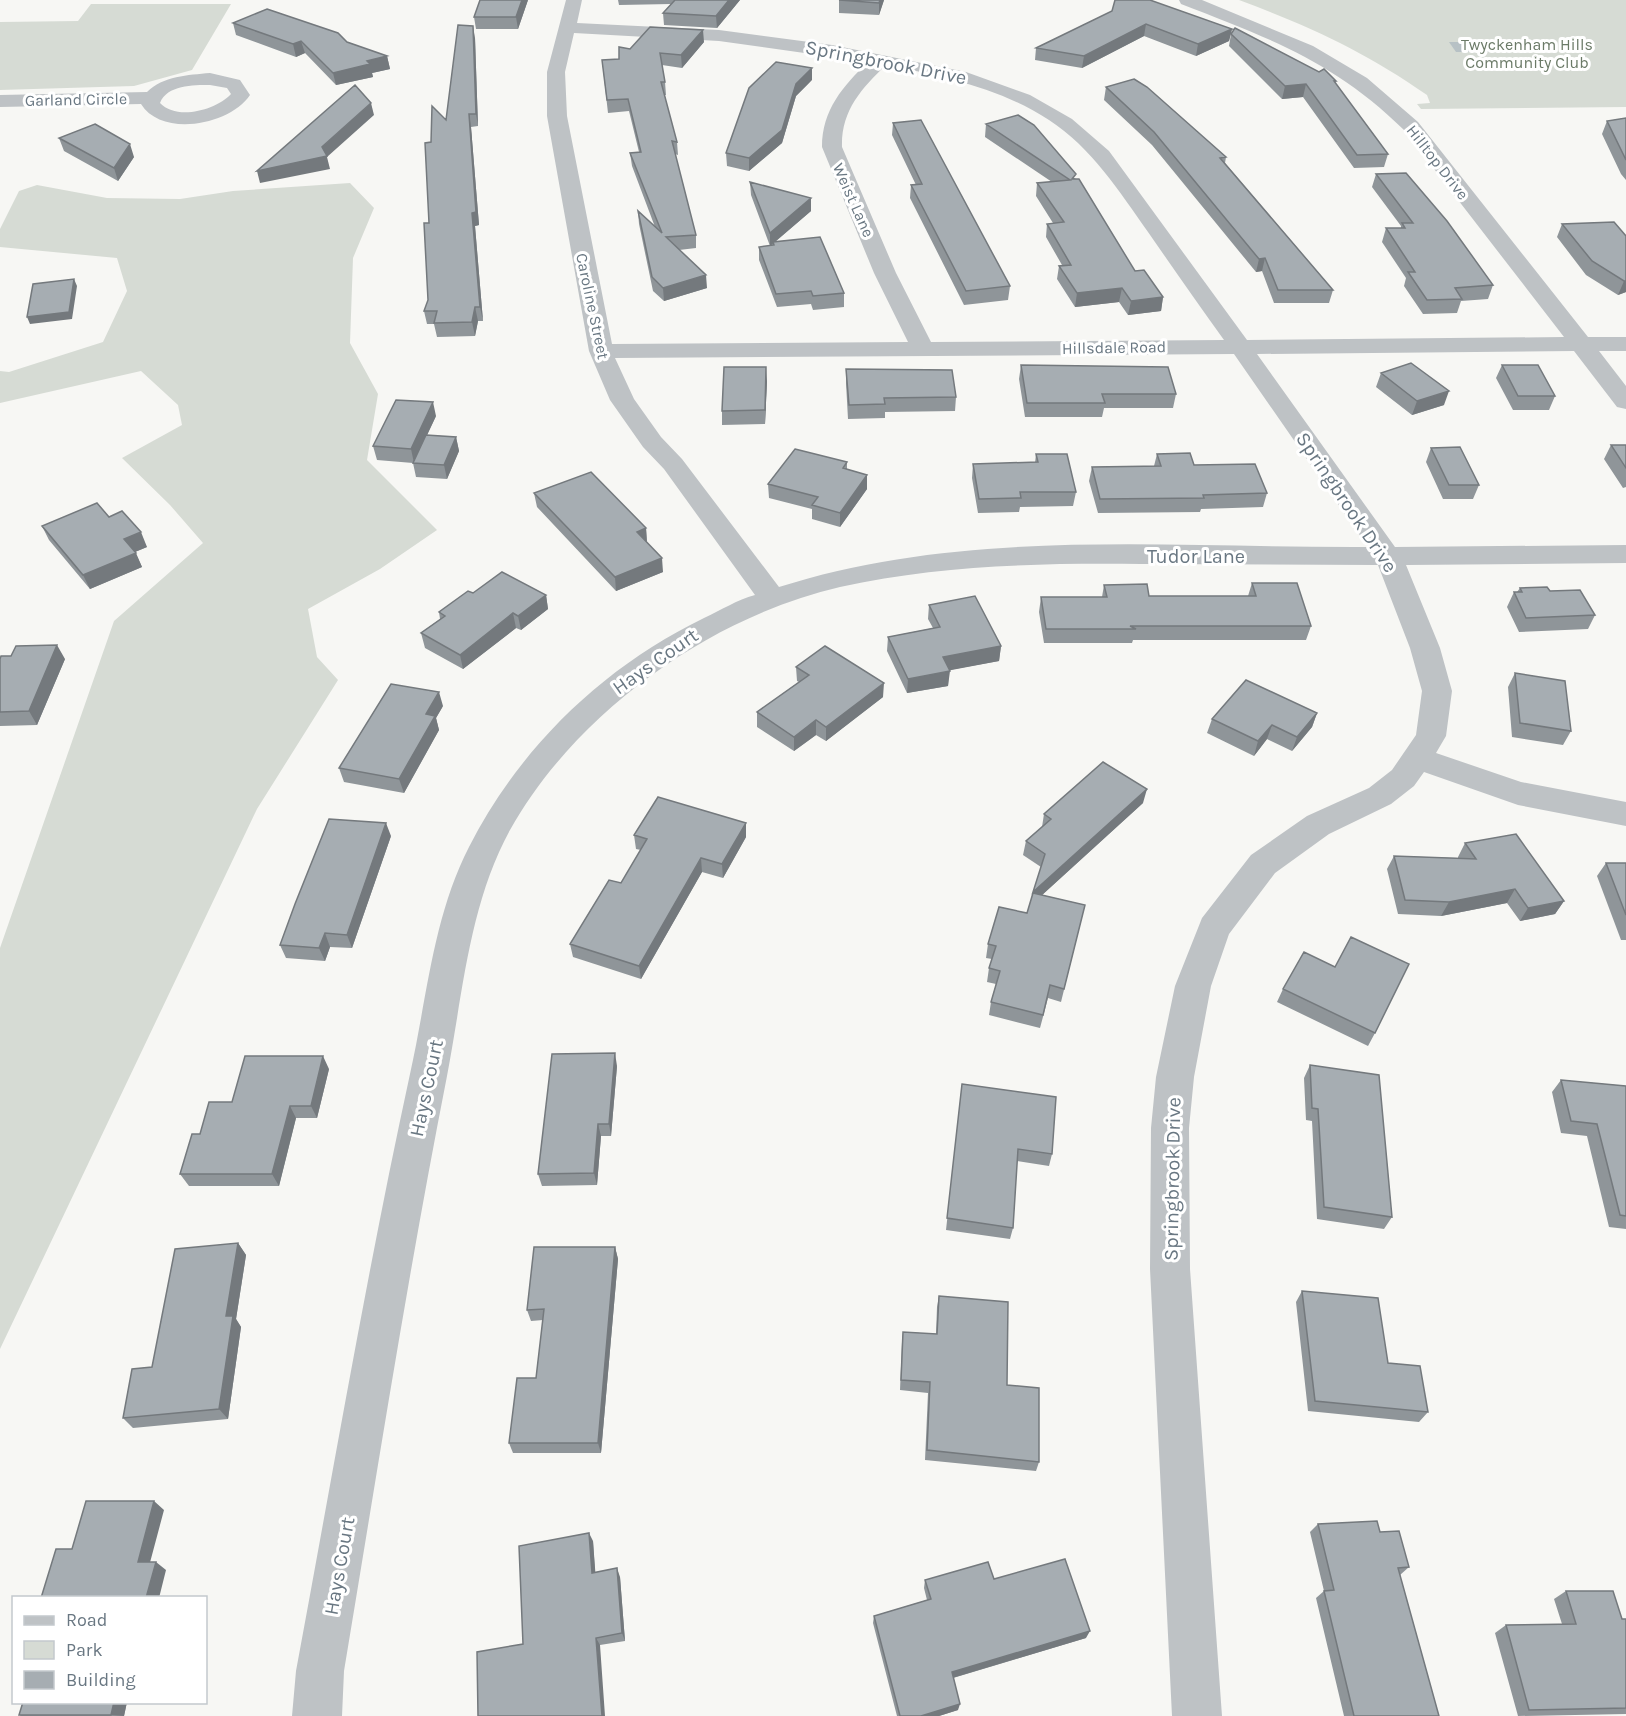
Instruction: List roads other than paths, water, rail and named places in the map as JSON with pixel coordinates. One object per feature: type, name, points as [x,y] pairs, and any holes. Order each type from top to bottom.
[{"type":"street","name":"Caroline Street","points":[[574,0],[556,72],[557,116],[601,351],[609,375],[622,400],[652,442],[673,464],[772,598]]},
{"type":"street","name":"Hilltop Drive","points":[[1187,0],[1294,42],[1340,66],[1379,95],[1412,126],[1626,402]]},
{"type":"street","name":"Springbrook Drive","points":[[567,28],[709,33],[780,42],[955,73],[1043,108],[1085,137],[1101,152],[1118,175],[1387,556],[1395,570],[1425,648],[1437,691],[1431,736],[1418,758],[1403,778],[1380,796],[1318,825],[1263,864],[1215,928],[1193,986],[1174,1077],[1170,1128],[1170,1269],[1197,1716]]},
{"type":"street","name":"Weist Lane","points":[[882,59],[852,89],[842,104],[832,128],[832,147],[885,273],[922,349]]},
{"type":"street","name":"Garland Circle","points":[[0,102],[151,98]]},
{"type":"street","name":"Hillsdale Road","points":[[601,351],[1626,344]]},
{"type":"street","name":"Tudor Lane","points":[[772,598],[840,576],[951,559],[1017,555],[1626,554]]},
{"type":"street","name":"Hays Court","points":[[317,1716],[320,1671],[423,1096],[460,911],[472,875],[487,841],[536,765],[558,739],[586,712],[634,672],[683,639],[728,615],[772,598]]},
{"type":"street","points":[[1418,758],[1518,793],[1626,814]]},
{"type":"park label","name":"Twyckenham Hills Community Club","points":[[1527,53]]}]
